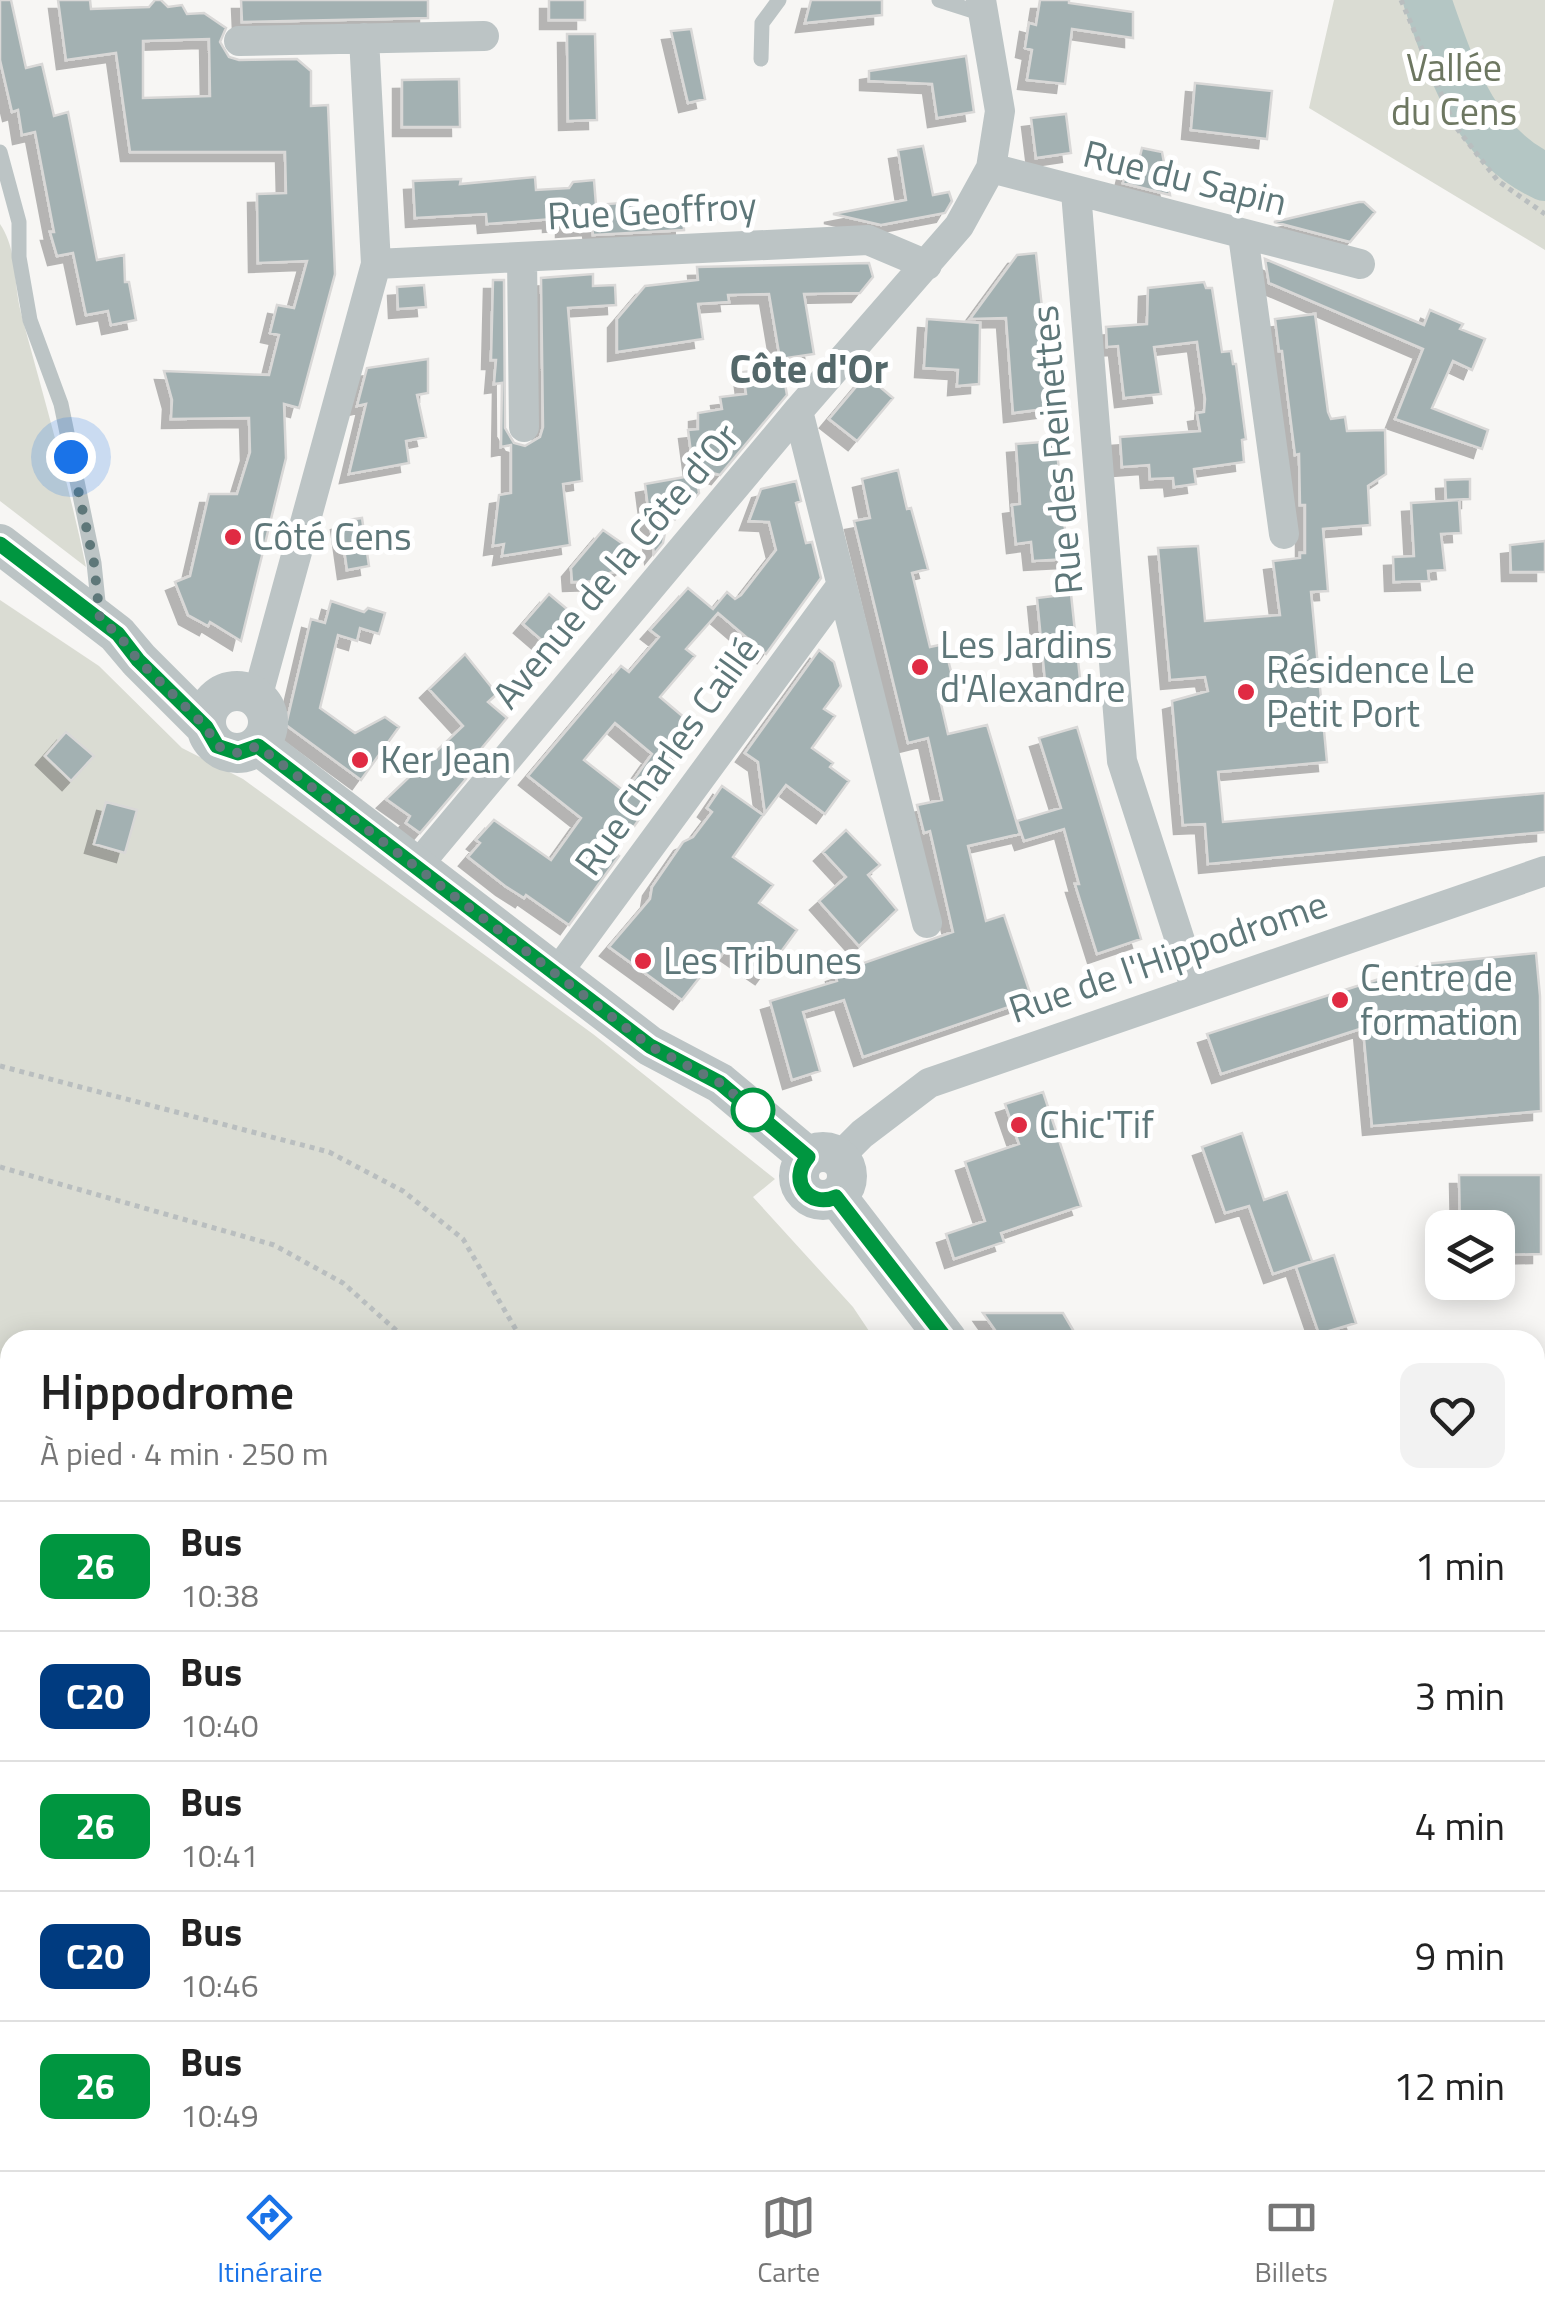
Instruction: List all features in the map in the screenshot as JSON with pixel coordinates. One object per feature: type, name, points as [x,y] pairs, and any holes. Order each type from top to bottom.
[{"type":"street","name":"Avenue de la Côte d'Or","points":[[417,866],[959,226],[991,168],[1000,111],[982,7]]},
{"type":"street","points":[[239,41],[484,36]]},
{"type":"street","points":[[0,544],[109,627],[148,648],[228,707],[265,708],[266,734],[258,746],[238,753],[226,752],[210,738],[228,707],[376,264],[364,38]]},
{"type":"street","name":"Rue du Sapin","points":[[991,168],[1360,264]]},
{"type":"street","name":"Rue des Reinettes","points":[[1076,192],[1122,762],[1196,990]]},
{"type":"street","points":[[1243,235],[1284,534]]},
{"type":"street","name":"Rue Geoffroy","points":[[376,264],[868,240],[927,265]]},
{"type":"street","points":[[522,257],[524,427]]},
{"type":"street","points":[[798,412],[927,923]]},
{"type":"street","name":"Rue Charles Caillé","points":[[557,973],[842,586]]},
{"type":"street","points":[[258,746],[650,1046],[720,1083],[828,1170],[940,1330]]},
{"type":"street","name":"Rue de l'Hippodrome","points":[[828,1170],[862,1134],[929,1082],[1545,871]]},
{"type":"lane","points":[[761,59],[762,23],[779,0]]},
{"type":"lane","points":[[939,0],[982,7]]},
{"type":"lane","points":[[0,152],[19,222],[19,257],[30,320],[60,404],[109,627]]},
{"type":"path","points":[[1401,0],[1455,126],[1498,180],[1545,214]]},
{"type":"path","points":[[0,1066],[329,1152],[404,1191],[464,1239],[516,1330]]},
{"type":"path","points":[[0,1167],[274,1245],[343,1283],[396,1330]]},
{"type":"green space","name":"Vallée du Cens","points":[[1334,0],[1545,0],[1545,250],[1309,108]]},
{"type":"green space","points":[[0,224],[10,245],[21,313],[86,567],[0,501]]},
{"type":"green space","points":[[0,600],[99,666],[182,748],[243,779],[593,1034],[775,1179],[753,1197],[853,1307],[868,1330],[0,1330]]},
{"type":"building","points":[[0,0],[11,0],[26,68],[42,64],[54,116],[68,112],[97,260],[124,255],[125,282],[129,282],[136,320],[111,325],[108,311],[86,315],[73,253],[57,256],[35,132],[22,135],[18,110],[12,112],[0,60]]},
{"type":"building","points":[[58,0],[90,0],[91,9],[149,7],[155,0],[161,0],[168,7],[182,5],[187,14],[204,13],[226,28],[220,42],[229,57],[297,59],[311,71],[311,106],[328,105],[335,274],[299,408],[284,404],[286,458],[241,641],[210,622],[208,626],[188,615],[175,582],[190,576],[209,494],[237,494],[250,452],[249,418],[171,419],[172,400],[164,371],[269,375],[279,335],[270,333],[277,305],[294,308],[307,261],[258,263],[257,194],[286,193],[285,152],[130,152],[116,53],[66,60]],"holes":[[[209,39],[210,96],[143,98],[143,41]]]},
{"type":"building","points":[[241,0],[428,0],[428,18],[242,22]]},
{"type":"building","points":[[549,0],[585,0],[585,20],[549,20]]},
{"type":"building","points":[[811,0],[882,0],[882,15],[805,23]]},
{"type":"building","points":[[1040,0],[1069,0],[1133,12],[1133,38],[1072,29],[1065,84],[1027,80],[1032,50],[1025,48],[1029,23],[1036,25]]},
{"type":"building","points":[[691,29],[705,99],[688,103],[671,31]]},
{"type":"building","points":[[567,34],[595,34],[597,120],[568,121]]},
{"type":"building","points":[[966,56],[974,112],[937,118],[932,84],[869,81],[869,71]]},
{"type":"building","points":[[459,79],[460,127],[402,127],[402,80]]},
{"type":"building","points":[[1195,83],[1272,91],[1267,139],[1191,130]]},
{"type":"building","points":[[1066,114],[1071,153],[1036,158],[1031,118]]},
{"type":"building","points":[[923,146],[933,195],[949,192],[952,201],[945,213],[881,225],[833,214],[906,200],[898,150]]},
{"type":"building","points":[[1142,148],[1162,152],[1170,195],[1123,183],[1126,171],[1136,173]]},
{"type":"building","points":[[535,177],[536,190],[569,188],[573,182],[594,180],[596,205],[634,202],[634,212],[683,208],[684,230],[593,235],[592,226],[565,228],[565,222],[552,223],[552,219],[487,224],[486,214],[415,218],[413,181],[461,179],[460,184]]},
{"type":"building","points":[[1359,202],[1375,212],[1350,242],[1274,222]]},
{"type":"building","points":[[1036,253],[1053,408],[1013,413],[1006,318],[970,319],[1017,255]]},
{"type":"building","points":[[1265,259],[1424,325],[1430,310],[1463,324],[1460,329],[1485,339],[1472,370],[1453,361],[1432,408],[1488,430],[1482,449],[1395,419],[1423,349],[1269,283]]},
{"type":"building","points":[[869,263],[873,277],[860,293],[804,294],[814,354],[780,359],[769,294],[728,295],[729,302],[698,304],[703,339],[617,352],[617,319],[645,286],[698,280],[697,267]]},
{"type":"building","points":[[593,274],[593,286],[615,285],[616,305],[568,308],[582,481],[563,484],[570,545],[502,556],[504,544],[493,546],[499,495],[511,493],[511,445],[501,447],[502,383],[494,384],[496,360],[491,360],[493,280],[504,280],[505,428],[514,443],[525,446],[540,437],[543,427],[541,278]]},
{"type":"building","points":[[1204,282],[1206,288],[1212,288],[1222,352],[1231,351],[1236,364],[1246,439],[1242,440],[1244,462],[1194,469],[1196,484],[1174,487],[1173,478],[1150,479],[1149,465],[1122,467],[1120,437],[1200,431],[1197,413],[1204,412],[1205,399],[1197,342],[1154,347],[1161,394],[1124,398],[1118,346],[1107,347],[1106,327],[1147,324],[1148,288]]},
{"type":"building","points":[[424,285],[426,307],[398,309],[397,287]]},
{"type":"building","name":"Résidence Le Petit Port","points":[[1315,314],[1331,419],[1345,417],[1347,431],[1385,430],[1386,474],[1368,486],[1370,525],[1323,529],[1328,591],[1311,592],[1327,762],[1218,772],[1223,822],[1545,793],[1545,832],[1208,864],[1205,824],[1183,825],[1172,701],[1208,691],[1205,677],[1170,680],[1158,548],[1198,546],[1205,621],[1280,615],[1273,561],[1300,558],[1300,553],[1305,553],[1305,505],[1300,505],[1299,454],[1295,455],[1275,319]]},
{"type":"building","points":[[927,319],[980,323],[979,384],[957,386],[958,370],[924,368]]},
{"type":"building","points":[[428,359],[428,393],[417,395],[426,437],[406,441],[409,463],[349,474],[366,404],[357,406],[367,368]]},
{"type":"building","points":[[782,367],[787,395],[720,475],[693,468],[688,430],[698,429],[698,413],[722,409],[720,397],[746,394],[743,372]]},
{"type":"building","points":[[866,375],[893,398],[857,441],[829,419]]},
{"type":"building","points":[[1056,441],[1068,559],[1033,561],[1031,542],[1016,544],[1012,505],[1020,504],[1016,444]]},
{"type":"building","points":[[898,470],[928,569],[912,573],[930,647],[944,644],[955,687],[938,691],[948,734],[987,725],[1020,834],[968,846],[986,921],[1004,915],[1032,999],[863,1057],[844,1000],[803,1012],[820,1071],[792,1080],[770,1001],[837,981],[835,973],[953,932],[930,831],[924,833],[917,805],[942,800],[928,738],[908,743],[854,521],[870,518],[862,479]]},
{"type":"building","points":[[696,475],[699,493],[684,510],[670,507],[663,543],[654,554],[645,484]]},
{"type":"building","points":[[1470,479],[1470,499],[1446,500],[1445,480]]},
{"type":"building","points":[[796,481],[801,501],[796,503],[806,543],[812,542],[821,578],[766,654],[718,613],[686,649],[695,656],[660,697],[699,730],[668,767],[673,772],[569,925],[526,895],[524,898],[505,886],[468,857],[480,843],[476,840],[494,820],[551,860],[581,818],[528,776],[621,666],[629,672],[659,637],[650,630],[688,588],[713,609],[727,592],[735,599],[741,595],[776,550],[769,522],[749,521],[761,489]],"holes":[[[615,723],[652,754],[625,792],[584,760]]]},
{"type":"building","points":[[1459,500],[1461,533],[1441,534],[1445,570],[1428,571],[1429,581],[1394,582],[1393,557],[1414,556],[1411,503]]},
{"type":"building","points":[[362,518],[369,566],[347,570],[340,521]]},
{"type":"building","points":[[603,530],[639,555],[617,571],[603,575],[603,581],[572,582],[571,568]]},
{"type":"building","points":[[1545,541],[1545,572],[1511,572],[1510,545]]},
{"type":"building","points":[[549,594],[580,620],[553,650],[523,624]]},
{"type":"building","points":[[1071,594],[1081,688],[1046,691],[1037,598]]},
{"type":"building","points":[[331,601],[364,612],[368,608],[385,613],[379,634],[360,628],[357,641],[338,635],[320,708],[355,733],[385,717],[399,727],[361,780],[286,725],[311,619],[325,623]]},
{"type":"building","points":[[819,650],[834,662],[841,686],[824,709],[835,716],[812,748],[849,781],[825,814],[786,785],[765,813],[758,762],[745,753]]},
{"type":"building","points":[[465,654],[497,694],[488,702],[507,718],[460,774],[466,779],[420,833],[406,823],[410,816],[386,799],[463,726],[429,689]]},
{"type":"building","points":[[1077,727],[1141,939],[1097,954],[1075,884],[1079,884],[1064,829],[1024,841],[1017,821],[1061,808],[1039,738]]},
{"type":"building","points":[[66,732],[94,756],[71,781],[45,756]]},
{"type":"building","points":[[722,786],[763,815],[733,857],[773,885],[759,903],[797,930],[764,975],[726,949],[682,1000],[609,947],[650,899],[652,887],[683,842],[693,837],[712,812],[707,808]]},
{"type":"building","points":[[106,802],[137,810],[125,853],[94,844]]},
{"type":"building","points":[[846,830],[880,865],[868,875],[897,910],[859,946],[819,901],[846,877],[823,852]]},
{"type":"building","points":[[1536,953],[1541,1111],[1372,1126],[1363,1028],[1221,1074],[1207,1034],[1426,964]]},
{"type":"building","points":[[1043,1092],[1081,1206],[1001,1233],[1004,1242],[954,1259],[946,1234],[985,1221],[965,1162],[1019,1144],[1005,1104]]},
{"type":"building","points":[[1242,1133],[1264,1200],[1287,1192],[1312,1261],[1273,1274],[1249,1206],[1225,1213],[1202,1147]]},
{"type":"building","points":[[1459,1175],[1541,1175],[1541,1254],[1515,1255],[1515,1210],[1460,1210]]},
{"type":"building","points":[[1334,1255],[1356,1323],[1318,1330],[1296,1267]]},
{"type":"building","points":[[983,1313],[1063,1313],[1073,1330],[995,1330]]},
{"type":"waterway","points":[[1427,0],[1456,77],[1483,125],[1521,163],[1545,177]]},
{"type":"bus line","name":"26","points":[[0,544],[118,634],[138,660],[206,727],[217,746],[238,753],[258,746],[650,1046],[720,1083],[788,1138],[808,1157],[799,1171],[806,1194],[821,1201],[836,1197],[939,1330]]},
{"type":"place","name":"Côté Cens","points":[[233,537]]},
{"type":"place","name":"Les Jardins d'Alexandre","points":[[920,667]]},
{"type":"place","name":"Résidence Le Petit Port","points":[[1246,692]]},
{"type":"place","name":"Ker Jean","points":[[360,760]]},
{"type":"place","name":"Les Tribunes","points":[[643,961]]},
{"type":"place","name":"Centre de formation","points":[[1340,1000]]},
{"type":"place","name":"Chic'Tif","points":[[1019,1125]]},
{"type":"district","name":"Côte d'Or","points":[[809,369]]},
{"type":"route","points":[[71,457],[94,563],[100,620],[206,727],[217,746],[238,753],[258,746],[650,1046],[720,1083],[753,1110]]}]
